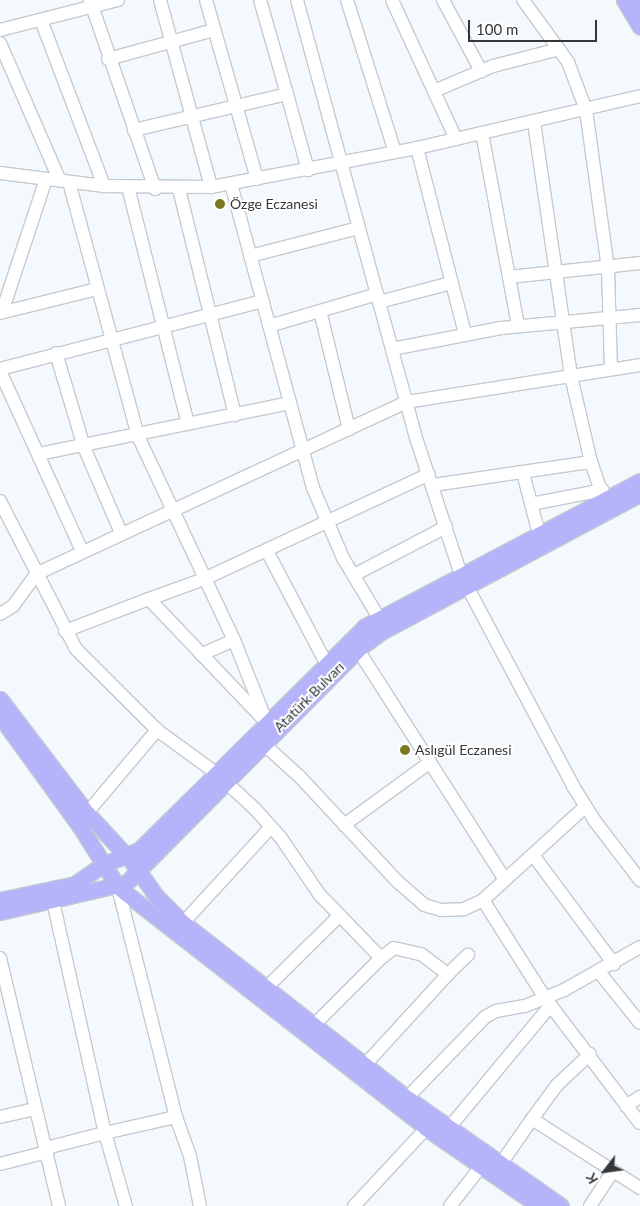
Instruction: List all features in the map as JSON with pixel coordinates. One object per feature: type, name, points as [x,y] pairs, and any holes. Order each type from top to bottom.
[{"type":"main road","points":[[624,0],[640,26]]},
{"type":"main road","points":[[637,0],[640,5]]},
{"type":"main road","name":"Atatürk Bulvarı","points":[[258,739],[267,722],[326,663],[354,643],[382,631],[603,494],[640,481]]},
{"type":"main road","name":"Atatürk Bulvarı","points":[[0,900],[75,884],[102,865],[139,850],[220,777],[379,618],[463,580],[640,494]]},
{"type":"main road","points":[[0,698],[87,813],[125,855],[155,895],[183,923],[265,989],[407,1098],[431,1123],[448,1128],[540,1203],[561,1206]]},
{"type":"main road","points":[[0,716],[79,825],[102,865],[118,887],[431,1123],[490,1163]]},
{"type":"main road","name":"Atatürk Bulvarı","points":[[0,912],[118,887],[139,872],[220,777]]},
{"type":"street","points":[[0,30],[41,20],[92,3],[118,0]]},
{"type":"street","points":[[160,0],[211,187]]},
{"type":"street","points":[[206,0],[234,106],[257,179]]},
{"type":"street","points":[[260,0],[308,170]]},
{"type":"street","points":[[297,0],[407,402],[463,580],[586,806],[640,880]]},
{"type":"street","points":[[347,0],[395,152]]},
{"type":"street","points":[[392,0],[456,139]]},
{"type":"street","points":[[442,0],[481,71]]},
{"type":"street","points":[[523,0],[572,68],[586,110],[608,268],[611,369]]},
{"type":"street","points":[[92,3],[108,59],[154,188]]},
{"type":"street","points":[[41,20],[104,186]]},
{"type":"street","points":[[108,59],[171,39],[214,30]]},
{"type":"street","points":[[0,43],[65,181],[138,436],[234,640],[267,722]]},
{"type":"street","points":[[434,90],[481,71],[559,49]]},
{"type":"street","points":[[134,130],[287,94]]},
{"type":"street","points":[[0,173],[104,186],[179,189],[211,187],[416,148],[640,96]]},
{"type":"street","points":[[531,504],[603,494],[591,462],[571,376],[534,122]]},
{"type":"street","points":[[482,133],[518,326]]},
{"type":"street","points":[[416,148],[465,333]]},
{"type":"street","points":[[1,312],[46,179]]},
{"type":"street","points":[[230,184],[303,450],[326,524],[379,618]]},
{"type":"street","points":[[128,187],[188,424]]},
{"type":"street","points":[[179,189],[212,312],[235,415]]},
{"type":"street","points":[[250,256],[358,228]]},
{"type":"street","points":[[509,277],[608,268],[640,263]]},
{"type":"street","points":[[269,326],[320,311],[451,283]]},
{"type":"street","points":[[1,312],[97,289]]},
{"type":"street","points":[[82,551],[40,454],[0,370],[164,324],[262,301]]},
{"type":"street","points":[[320,311],[349,429]]},
{"type":"street","points":[[392,349],[465,333],[518,326],[640,315]]},
{"type":"street","points":[[56,353],[84,447],[121,533]]},
{"type":"street","points":[[0,614],[13,606],[36,574],[172,509],[407,402],[640,365]]},
{"type":"street","points":[[40,454],[138,436],[290,403]]},
{"type":"street","points":[[66,631],[204,579],[431,479],[523,473],[591,462]]},
{"type":"street","points":[[523,473],[539,534]]},
{"type":"street","points":[[0,501],[76,649],[106,682],[157,730],[220,777],[271,826],[319,894],[381,958]]},
{"type":"street","points":[[354,575],[446,527]]},
{"type":"street","points":[[267,551],[326,663]]},
{"type":"street","points":[[149,599],[267,722]]},
{"type":"street","points":[[201,655],[234,640]]},
{"type":"street","points":[[354,643],[505,880]]},
{"type":"street","points":[[87,813],[157,730]]},
{"type":"street","points":[[258,739],[300,777],[344,825],[424,905],[453,911],[483,900],[586,806]]},
{"type":"street","points":[[344,825],[429,763]]},
{"type":"street","points":[[183,923],[271,826]]},
{"type":"street","points":[[533,855],[614,964]]},
{"type":"street","points":[[118,887],[176,1117],[190,1156],[200,1206]]},
{"type":"street","points":[[53,900],[105,1133],[126,1206]]},
{"type":"street","points":[[483,900],[548,1001],[590,1054],[640,1123]]},
{"type":"street","points":[[265,989],[339,916]]},
{"type":"street","points":[[407,1098],[485,1017],[548,1001],[640,947]]},
{"type":"street","points":[[313,1026],[381,958],[394,948],[421,954],[448,974]]},
{"type":"street","points":[[364,1066],[448,974],[468,956]]},
{"type":"street","points":[[0,958],[58,1206]]},
{"type":"street","points":[[599,972],[640,1023]]},
{"type":"street","points":[[448,1128],[548,1001]]},
{"type":"street","points":[[450,1206],[532,1120],[557,1085],[590,1054]]},
{"type":"street","points":[[626,1106],[640,1097]]},
{"type":"street","points":[[0,1118],[36,1109]]},
{"type":"street","points":[[0,1164],[105,1133],[176,1117]]},
{"type":"street","points":[[532,1120],[640,1188]]},
{"type":"street","points":[[354,1206],[431,1123]]},
{"type":"street","points":[[590,1206],[613,1171]]},
{"type":"place","name":"Özge Eczanesi","points":[[220,204]]},
{"type":"place","name":"Aslıgül Eczanesi","points":[[405,750]]}]
